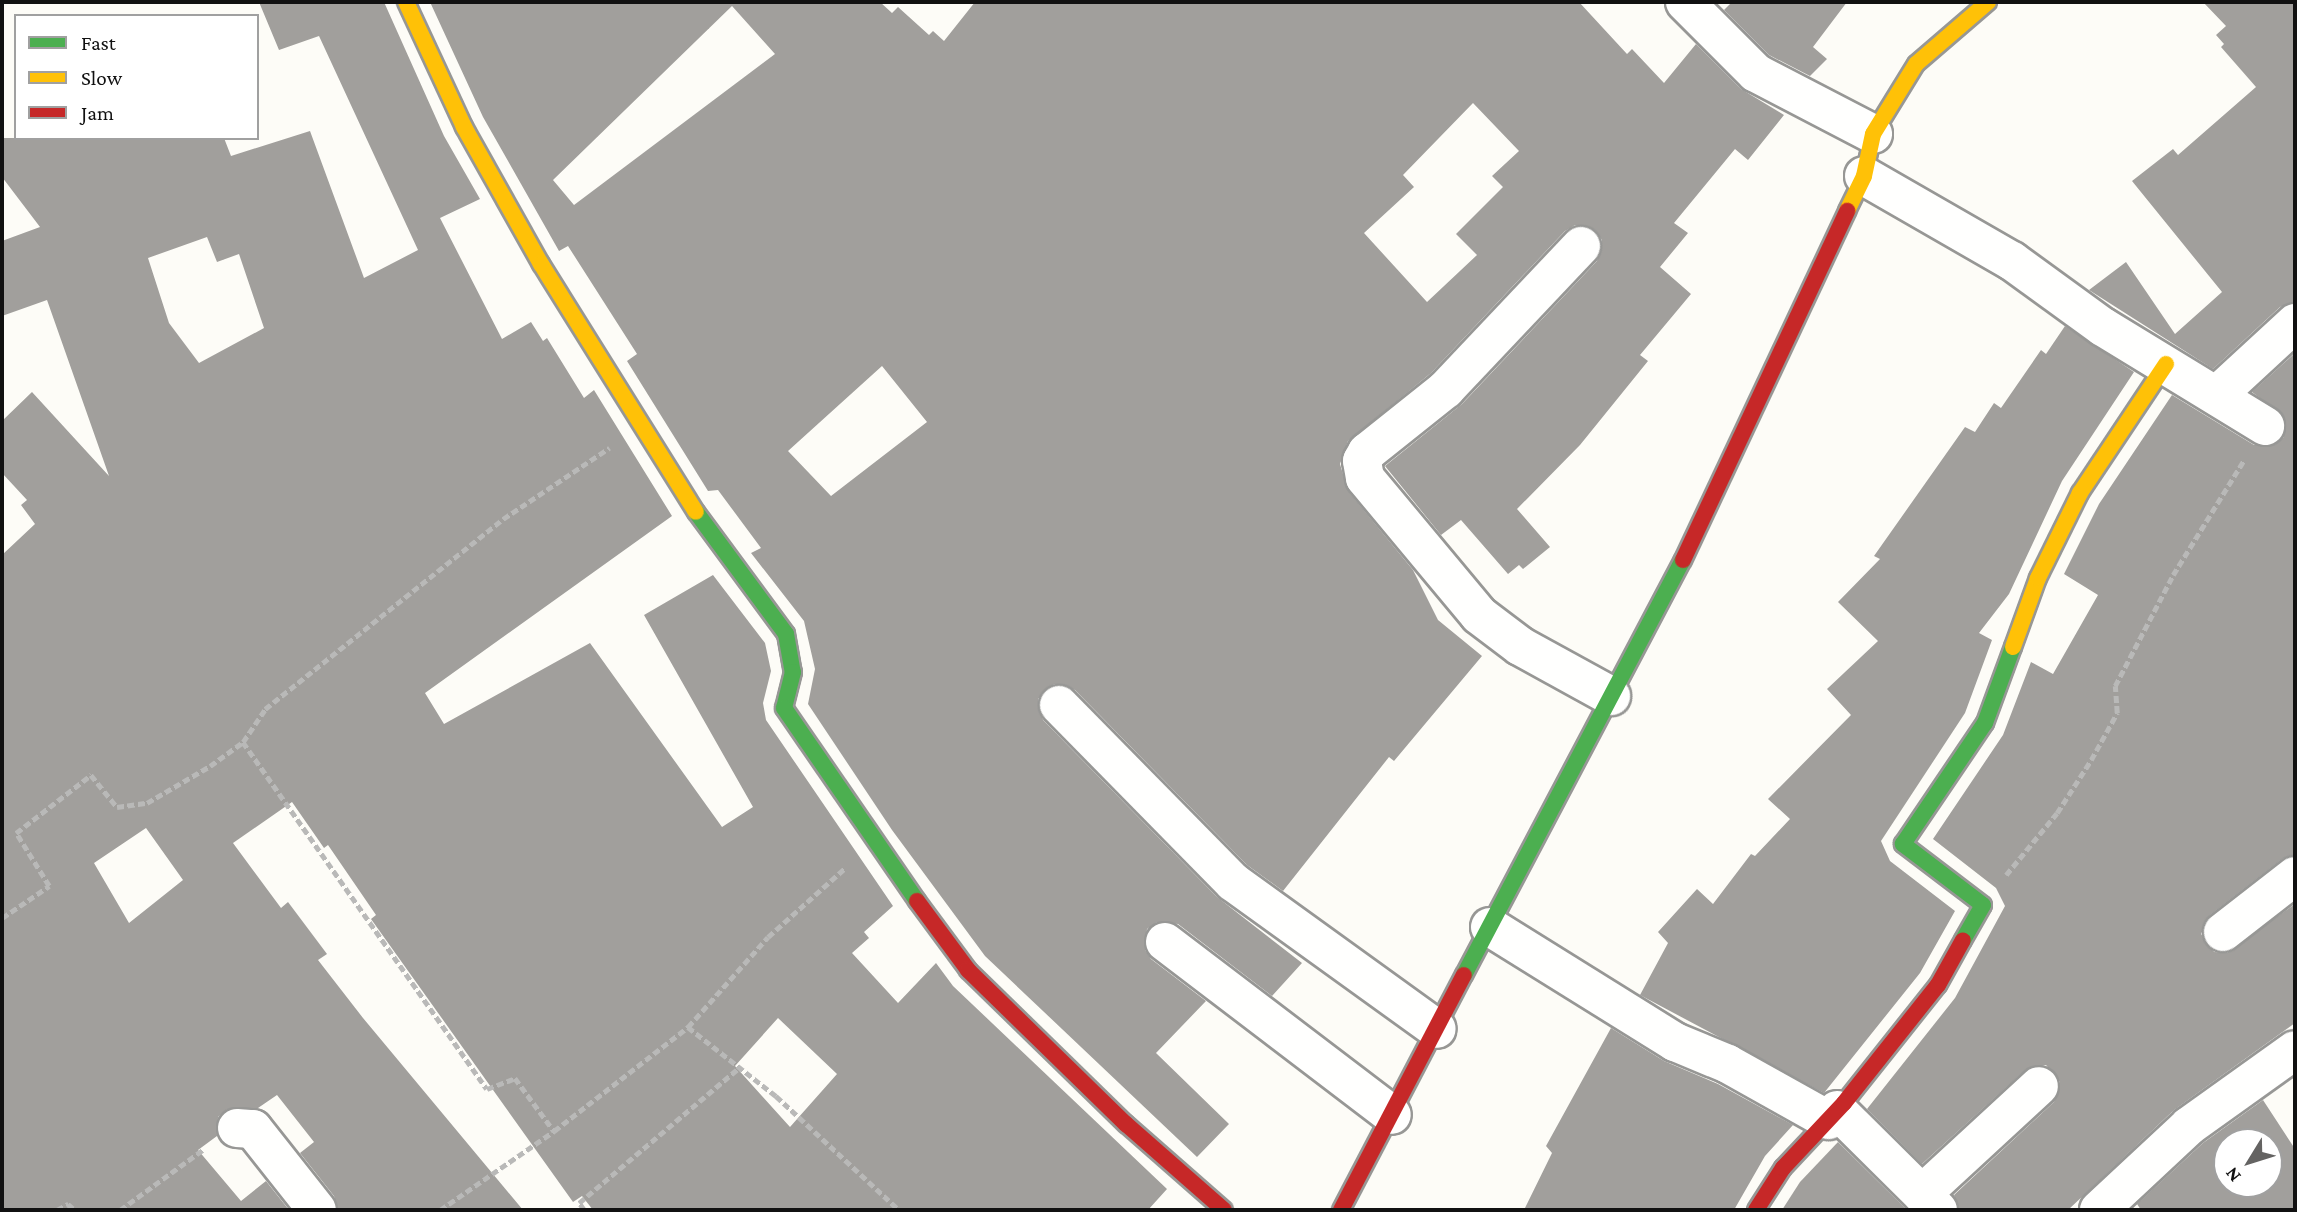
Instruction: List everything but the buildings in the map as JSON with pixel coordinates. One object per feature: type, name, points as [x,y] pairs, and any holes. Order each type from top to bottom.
[{"type":"street","points":[[406,2],[464,127],[541,264],[711,537],[786,634],[793,672],[784,708],[874,843],[968,970],[1136,1134],[1224,1210]]},
{"type":"street","points":[[1685,2],[1756,73],[1873,134]]},
{"type":"street","points":[[1341,1210],[1683,560],[1864,176],[1873,134],[1916,64],[1988,2]]},
{"type":"street","points":[[1864,176],[2012,261],[2103,327],[2265,426]]},
{"type":"street","points":[[1581,246],[1446,389],[1367,452],[1362,461],[1364,478],[1479,615],[1520,646],[1611,696]]},
{"type":"street","points":[[2217,395],[2295,323]]},
{"type":"street","points":[[1756,1210],[1783,1168],[1832,1115],[1938,985],[1983,905],[1903,844],[1985,723],[2038,578],[2080,493],[2166,364]]},
{"type":"street","points":[[1059,705],[1233,882],[1437,1029]]},
{"type":"street","points":[[2224,932],[2295,876]]},
{"type":"street","points":[[1490,927],[1675,1042],[1728,1064],[1832,1115],[1930,1202],[2039,1086]]},
{"type":"street","points":[[1165,942],[1392,1115]]},
{"type":"street","points":[[2099,1210],[2189,1126],[2295,1051]]},
{"type":"street","points":[[237,1128],[253,1129],[317,1210]]},
{"type":"path","points":[[2,918],[49,886],[16,833],[91,775],[117,807],[147,803],[243,741],[265,709],[503,519],[642,426]]},
{"type":"path","points":[[1983,905],[2057,813],[2091,760],[2116,713],[2115,686],[2174,575],[2265,426]]},
{"type":"path","points":[[243,741],[487,1089],[515,1077],[554,1130]]},
{"type":"path","points":[[440,1210],[554,1130],[688,1027],[768,937],[874,843]]},
{"type":"path","points":[[688,1027],[740,1067],[899,1210]]},
{"type":"path","points":[[584,1210],[579,1203],[740,1067]]},
{"type":"path","points":[[120,1210],[237,1128]]},
{"type":"path","points":[[57,1210],[68,1204],[75,1210]]},
{"type":"traffic: fast","points":[[696,512],[786,634],[793,672],[784,708],[917,901]]},
{"type":"traffic: fast","points":[[1464,975],[1683,560]]},
{"type":"traffic: fast","points":[[1963,940],[1983,905],[1903,844],[1985,723],[2013,647]]},
{"type":"traffic: slow","points":[[406,2],[464,127],[541,264],[696,512]]},
{"type":"traffic: slow","points":[[1847,211],[1864,176],[1873,134],[1916,64],[1988,2]]},
{"type":"traffic: slow","points":[[2013,647],[2038,578],[2080,493],[2166,364]]},
{"type":"traffic: jam","points":[[1683,560],[1847,211]]},
{"type":"traffic: jam","points":[[917,901],[968,970],[1126,1124],[1224,1210]]},
{"type":"traffic: jam","points":[[1756,1210],[1783,1168],[1844,1103],[1938,985],[1963,940]]},
{"type":"traffic: jam","points":[[1341,1210],[1464,975]]}]
